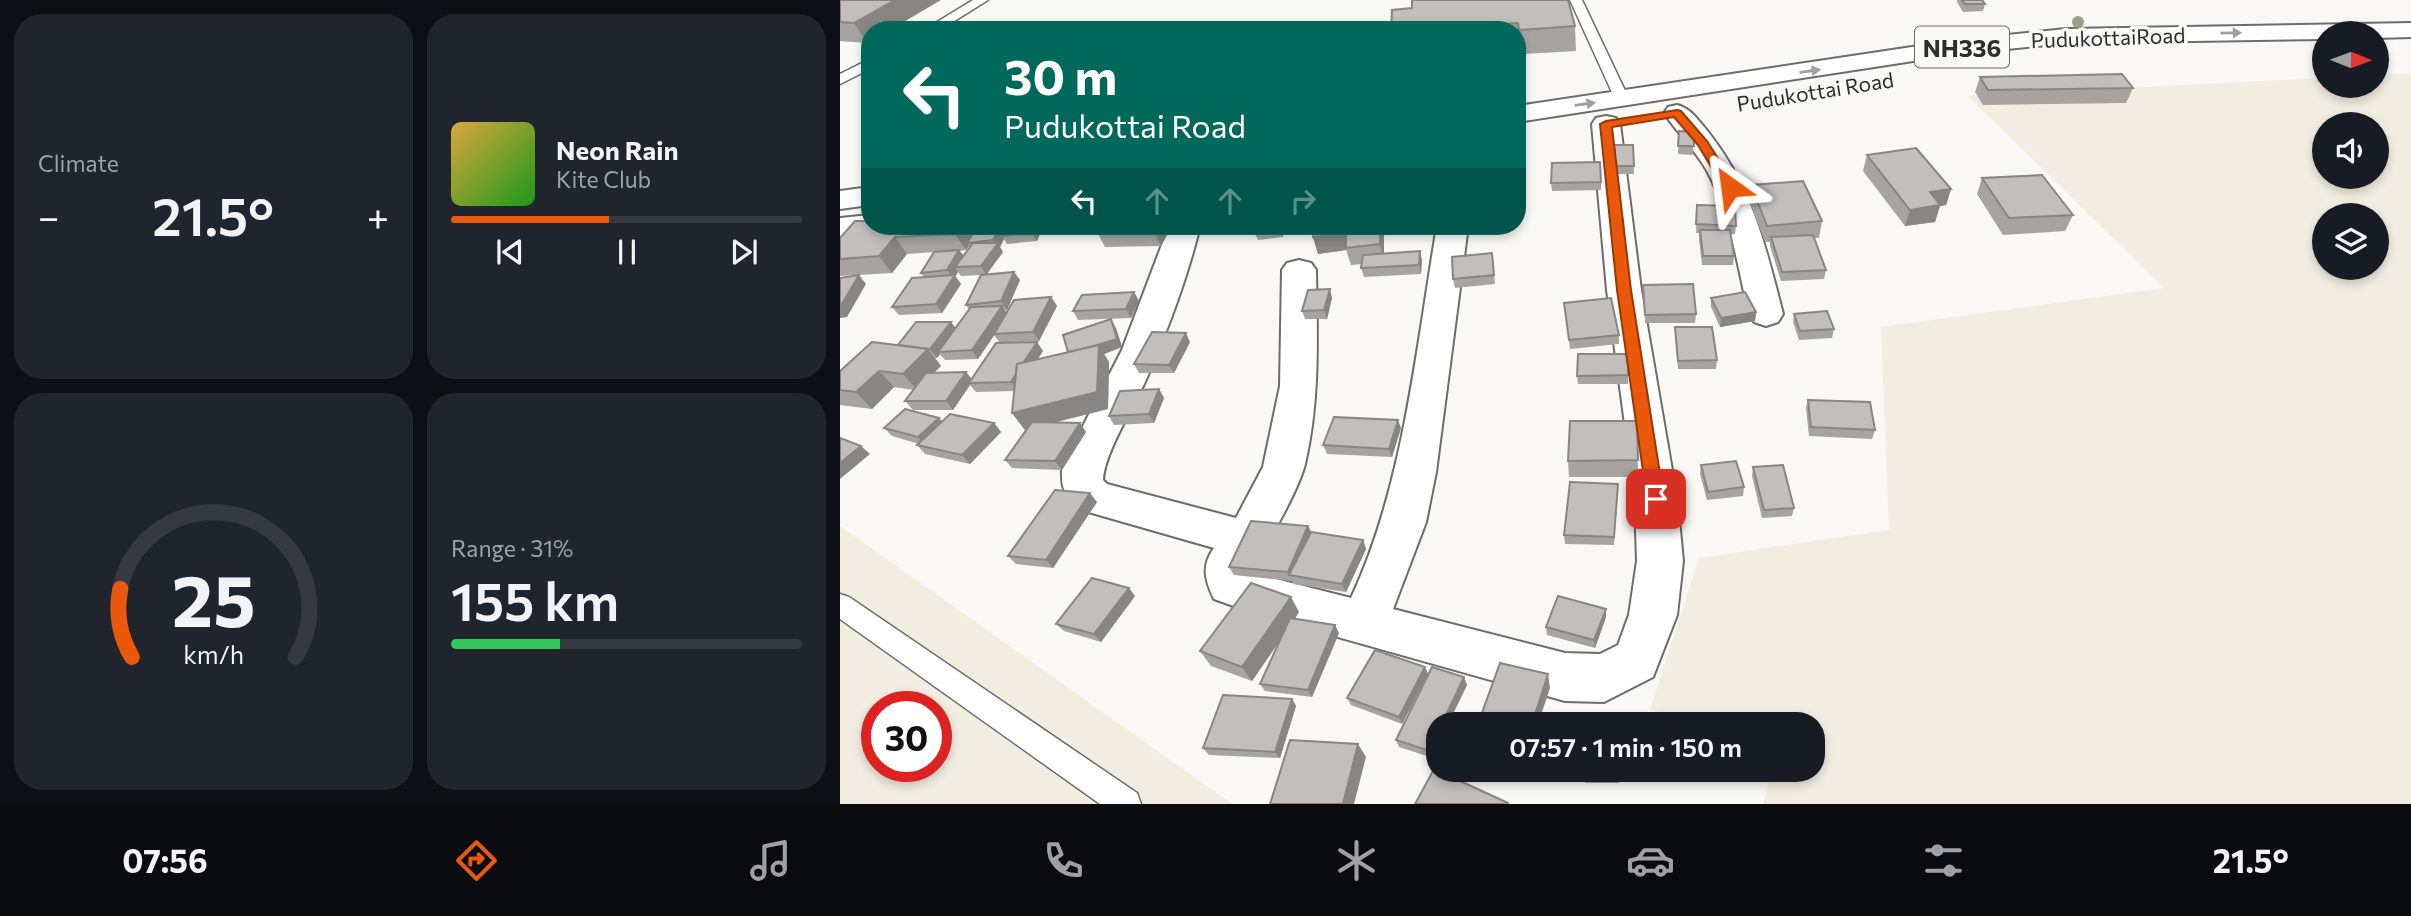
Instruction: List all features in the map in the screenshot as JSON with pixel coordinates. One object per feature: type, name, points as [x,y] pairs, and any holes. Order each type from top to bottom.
[{"type":"main road","name":"PudukottaiRoad","points":[[1526,114],[1614,111],[1959,47],[2066,36],[2411,30]]},
{"type":"main road","points":[[2389,49],[2411,48]]},
{"type":"main road","name":"Pudukottai Road","points":[[1526,135],[1614,111],[1677,113],[1980,64],[2072,55],[2312,50]]},
{"type":"main road","points":[[1299,271],[1299,386],[1284,467],[1247,538],[1227,566],[1230,585],[1565,677],[1604,678],[1636,661],[1653,615],[1660,561],[1656,499],[1624,290],[1614,111]]},
{"type":"main road","points":[[1677,113],[1703,144],[1730,187],[1745,229],[1766,314]]},
{"type":"main road","points":[[840,200],[861,197]]},
{"type":"main road","points":[[840,227],[861,225]]},
{"type":"main road","points":[[1182,235],[1143,342],[1083,467],[1082,485],[1093,497],[1247,538]]},
{"type":"main road","points":[[1363,623],[1400,533],[1415,472],[1452,235]]},
{"type":"lane","points":[[946,21],[982,0]]},
{"type":"lane","points":[[1576,0],[1614,111]]},
{"type":"lane","points":[[840,79],[861,68]]},
{"type":"lane","points":[[840,605],[1126,804]]},
{"type":"shaded area","points":[[2411,73],[2411,804],[1763,804],[1769,782],[1825,782],[1825,712],[1659,712],[1650,709],[1699,558],[1889,530],[1881,327],[2164,288],[1968,96],[2312,79],[2312,98],[2389,98],[2389,74]]},
{"type":"shaded area","points":[[840,526],[1232,804],[840,804]]},
{"type":"building","points":[[840,0],[895,0],[854,23],[840,22]]},
{"type":"building","points":[[1412,0],[1568,0],[1575,26],[1526,30],[1526,21],[1391,21],[1392,10],[1412,8]]},
{"type":"building","points":[[1962,0],[1982,0],[1985,4],[1965,4]]},
{"type":"building","points":[[2122,74],[2133,88],[1988,90],[1980,77]]},
{"type":"building","points":[[1679,131],[1694,132],[1694,146],[1678,146]]},
{"type":"building","points":[[1614,145],[1633,145],[1634,166],[1615,166]]},
{"type":"building","points":[[1916,148],[1951,189],[1930,192],[1940,205],[1910,210],[1867,155]]},
{"type":"building","points":[[1600,162],[1601,182],[1551,183],[1552,163]]},
{"type":"building","points":[[2042,175],[2073,215],[2009,218],[1982,178]]},
{"type":"building","points":[[1803,181],[1822,221],[1767,226],[1751,185]]},
{"type":"building","points":[[1697,205],[1735,206],[1736,226],[1696,224]]},
{"type":"building","points":[[855,221],[861,221],[861,235],[935,235],[895,237],[879,256],[840,259],[840,238]]},
{"type":"building","points":[[1700,230],[1730,230],[1734,256],[1703,256]]},
{"type":"building","points":[[972,235],[996,235],[993,240],[967,243]]},
{"type":"building","points":[[1346,235],[1380,235],[1380,244],[1346,248]]},
{"type":"building","points":[[1813,235],[1826,270],[1782,272],[1771,237]]},
{"type":"building","points":[[973,243],[998,243],[981,266],[955,267]]},
{"type":"building","points":[[959,250],[947,270],[921,273],[934,252]]},
{"type":"building","points":[[1420,251],[1419,265],[1361,268],[1363,255]]},
{"type":"building","points":[[1492,253],[1494,275],[1453,279],[1452,257]]},
{"type":"building","points":[[1014,272],[1001,301],[966,305],[981,275]]},
{"type":"building","points":[[859,275],[840,307],[840,278]]},
{"type":"building","points":[[955,275],[936,304],[892,307],[912,278]]},
{"type":"building","points":[[1693,284],[1696,314],[1645,315],[1643,285]]},
{"type":"building","points":[[1330,289],[1324,310],[1302,311],[1308,290]]},
{"type":"building","points":[[1134,292],[1126,309],[1073,311],[1082,295]]},
{"type":"building","points":[[1745,292],[1756,312],[1721,318],[1711,298]]},
{"type":"building","points":[[1051,297],[1033,332],[994,334],[1014,300]]},
{"type":"building","points":[[1611,298],[1619,335],[1569,340],[1564,303]]},
{"type":"building","points":[[1002,306],[972,350],[938,352],[971,307]]},
{"type":"building","points":[[1827,311],[1834,329],[1800,331],[1794,314]]},
{"type":"building","points":[[1111,319],[1117,339],[1068,352],[1063,335]]},
{"type":"building","points":[[916,322],[951,322],[930,349],[898,345]]},
{"type":"building","points":[[1675,327],[1712,327],[1717,360],[1678,361]]},
{"type":"building","points":[[1152,332],[1186,333],[1169,365],[1134,364]]},
{"type":"building","points":[[872,342],[928,349],[903,374],[879,371],[856,392],[840,390],[840,371]]},
{"type":"building","points":[[1037,342],[1023,363],[1017,364],[1016,374],[1011,382],[969,383],[996,343]]},
{"type":"building","points":[[1099,345],[1097,392],[1012,413],[1017,364]]},
{"type":"building","points":[[1578,354],[1628,354],[1628,375],[1577,376]]},
{"type":"building","points":[[966,372],[946,401],[905,401],[926,373]]},
{"type":"building","points":[[1159,389],[1149,414],[1109,416],[1120,391]]},
{"type":"building","points":[[1808,400],[1870,402],[1875,430],[1811,427]]},
{"type":"building","points":[[905,409],[939,418],[918,437],[884,428]]},
{"type":"building","points":[[950,414],[994,423],[962,455],[917,445]]},
{"type":"building","points":[[1334,417],[1398,420],[1389,449],[1323,445]]},
{"type":"building","points":[[1570,421],[1637,421],[1638,460],[1568,461]]},
{"type":"building","points":[[1032,422],[1080,423],[1055,461],[1005,460]]},
{"type":"building","points":[[840,438],[861,446],[840,463]]},
{"type":"building","points":[[1736,461],[1744,487],[1708,492],[1701,465]]},
{"type":"building","points":[[1783,465],[1794,508],[1764,510],[1753,467]]},
{"type":"building","points":[[1570,482],[1618,484],[1614,537],[1564,535]]},
{"type":"building","points":[[1055,490],[1090,493],[1046,560],[1008,556]]},
{"type":"building","points":[[1251,521],[1308,526],[1288,572],[1229,567]]},
{"type":"building","points":[[1311,532],[1363,540],[1342,584],[1289,575]]},
{"type":"building","points":[[1092,578],[1129,588],[1094,634],[1056,624]]},
{"type":"building","points":[[1251,583],[1291,597],[1242,667],[1200,651]]},
{"type":"building","points":[[1558,596],[1606,609],[1594,640],[1546,627]]},
{"type":"building","points":[[1290,618],[1335,625],[1308,690],[1260,684]]},
{"type":"building","points":[[1375,650],[1425,667],[1399,717],[1347,698]]},
{"type":"building","points":[[1500,663],[1548,674],[1536,712],[1482,712]]},
{"type":"building","points":[[1432,667],[1464,677],[1448,712],[1426,712],[1426,750],[1396,740]]},
{"type":"building","points":[[1223,695],[1292,699],[1275,752],[1203,748]]},
{"type":"building","points":[[1290,740],[1358,744],[1343,804],[1270,804]]},
{"type":"building","points":[[1427,782],[1462,782],[1508,803],[1508,804],[1415,804]]},
{"type":"route","points":[[1656,499],[1624,290],[1606,124],[1677,113],[1703,144],[1730,187]]}]
